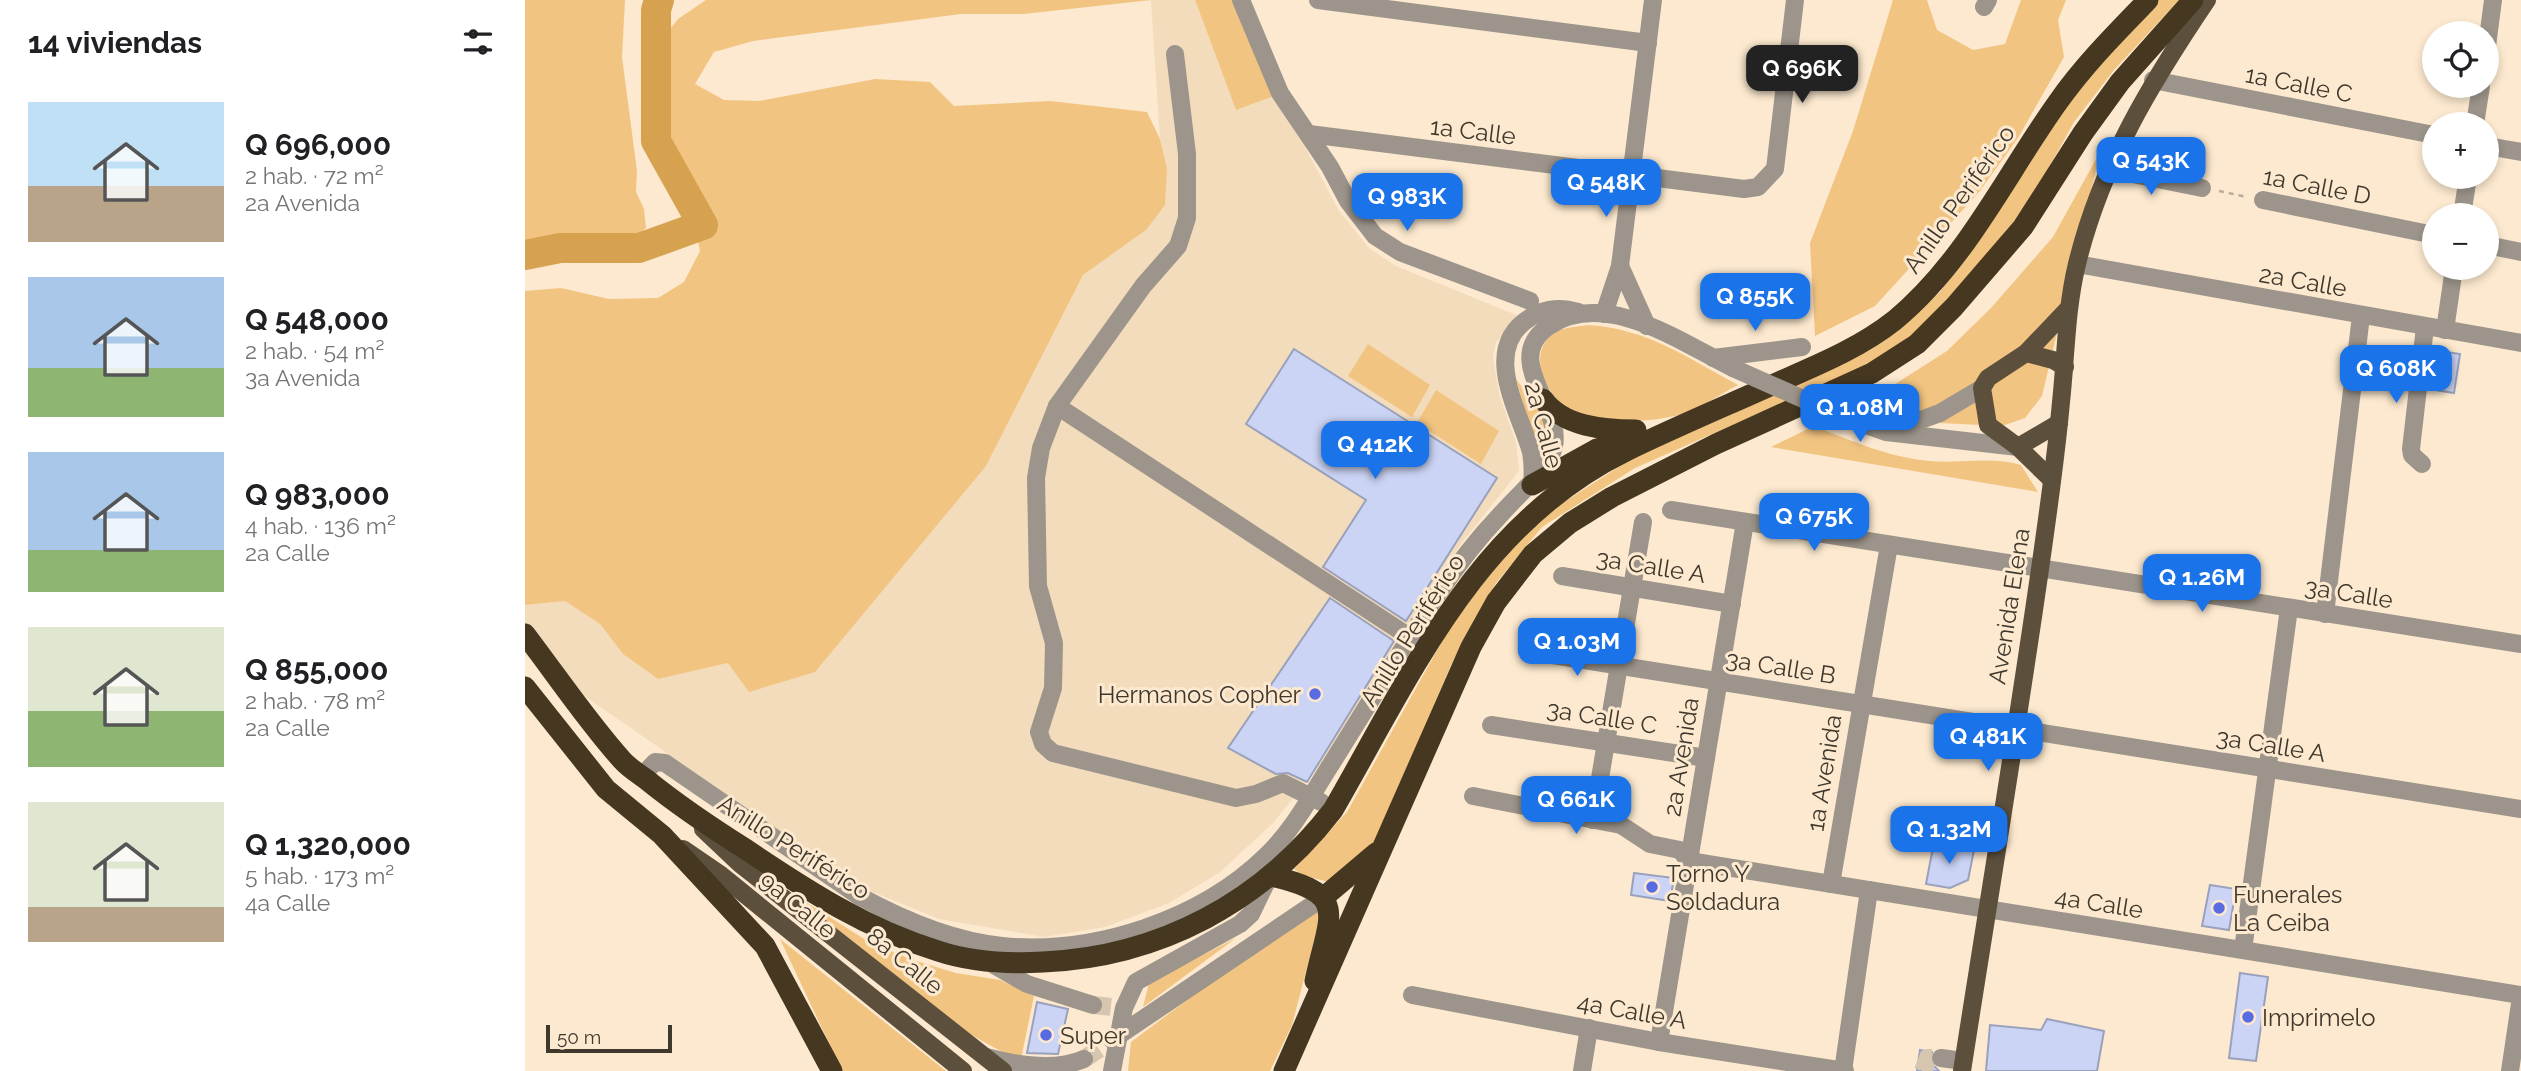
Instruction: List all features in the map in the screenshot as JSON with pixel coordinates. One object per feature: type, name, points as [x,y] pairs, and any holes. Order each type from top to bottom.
[{"type":"highway","name":"Anillo Periférico","points":[[525,634],[623,762],[680,807],[836,909],[940,952],[987,960],[1063,961],[1137,948],[1201,922],[1269,877],[1295,855],[1333,810],[1438,629],[1482,565],[1530,517],[1620,454],[1849,351],[1892,322],[1933,286],[1999,195],[2057,103],[2096,54],[2148,0]]},
{"type":"highway","points":[[1284,1071],[1471,647],[1496,602],[1533,554],[1570,523],[1612,497],[1716,444],[1872,373],[1917,344],[1955,307],[2023,227],[2083,133],[2120,82],[2193,0]]},
{"type":"highway","points":[[1543,399],[1562,416],[1593,426],[1627,430],[1679,426]]},
{"type":"highway","points":[[1532,485],[1606,445],[1679,426]]},
{"type":"highway","points":[[525,687],[606,789],[662,835],[765,946],[832,1071]]},
{"type":"highway","points":[[1325,898],[1383,846]]},
{"type":"highway","points":[[1269,877],[1308,885],[1325,898],[1330,912],[1306,1024]]},
{"type":"main road","name":"Avenida Elena","points":[[1962,1066],[2040,570],[2065,367],[2067,310],[2077,264],[2108,169],[2123,133],[2153,80],[2207,0]]},
{"type":"main road","points":[[2052,480],[2018,447],[1988,425],[1982,388],[1988,378],[2026,354],[2067,310]]},
{"type":"main road","points":[[2026,354],[2053,360],[2065,367]]},
{"type":"main road","points":[[2018,447],[2059,423]]},
{"type":"main road","name":"8a Calle","points":[[680,807],[740,864],[1003,1071]]},
{"type":"main road","name":"9a Calle","points":[[662,835],[721,875],[963,1071]]},
{"type":"street","points":[[1241,0],[1280,93],[1309,134],[1349,201],[1375,236],[1400,251],[1530,300]]},
{"type":"street","points":[[1318,0],[1648,43]]},
{"type":"street","points":[[1604,314],[1620,265],[1653,0]]},
{"type":"street","name":"1a Calle","points":[[1309,134],[1631,176],[1744,189],[1758,187],[1775,169],[1795,0]]},
{"type":"street","points":[[2490,21],[2493,0]]},
{"type":"street","points":[[1175,54],[1187,154],[1187,218],[1178,246],[1143,286],[1057,406],[1041,448],[1036,478],[1038,586],[1054,643],[1053,688],[1039,732],[1043,744],[1053,753],[1236,798],[1256,794],[1283,783],[1333,810]]},
{"type":"street","name":"1a Calle C","points":[[2153,80],[2422,133]]},
{"type":"street","points":[[2499,148],[2521,152]]},
{"type":"street","points":[[2108,169],[2202,188]]},
{"type":"street","name":"1a Calle D","points":[[2263,200],[2422,233]]},
{"type":"street","points":[[2499,247],[2521,252]]},
{"type":"street","name":"2a Calle","points":[[2077,264],[2521,343]]},
{"type":"street","points":[[1620,265],[1647,326]]},
{"type":"street","points":[[2445,330],[2452,280]]},
{"type":"street","name":"2a Calle","points":[[1532,485],[1530,451],[1508,389],[1506,366],[1509,346],[1518,328],[1533,316],[1564,307],[1582,314]]},
{"type":"street","name":"2a Calle","points":[[1532,485],[1554,446],[1555,428],[1532,375],[1533,345],[1553,324],[1582,314],[1604,314],[1647,326],[1733,368],[1846,418],[1886,432],[2018,447]]},
{"type":"street","points":[[2325,614],[2361,316]]},
{"type":"street","points":[[2422,464],[2412,455],[2411,449],[2425,327]]},
{"type":"street","points":[[1713,358],[1802,347]]},
{"type":"street","points":[[1886,432],[1940,413],[1982,388]]},
{"type":"street","points":[[1057,406],[1411,638]]},
{"type":"street","name":"Anillo Periférico","points":[[642,776],[655,762],[665,763],[802,859],[883,909],[946,934],[1004,946],[1107,938],[1155,924],[1230,886],[1268,854],[1311,796],[1451,575],[1483,534],[1532,485]]},
{"type":"street","name":"3a Calle","points":[[1671,510],[2521,644]]},
{"type":"street","points":[[1593,820],[1643,522]]},
{"type":"street","name":"2a Avenida","points":[[1659,1042],[1745,522]]},
{"type":"street","name":"1a Avenida","points":[[1831,884],[1889,545]]},
{"type":"street","name":"3a Calle A","points":[[1562,576],[1732,604]]},
{"type":"street","points":[[2243,950],[2289,608]]},
{"type":"street","name":"3a Calle B","points":[[1540,653],[2014,730]]},
{"type":"street","name":"3a Calle C","points":[[1491,725],[1706,758]]},
{"type":"street","name":"3a Calle A","points":[[2014,730],[2521,809]]},
{"type":"street","name":"4a Calle","points":[[1473,796],[1632,830],[1650,844],[1680,850],[1689,860],[2521,996]]},
{"type":"street","points":[[787,877],[802,859]]},
{"type":"street","points":[[1112,1071],[1112,1040],[1118,1008],[1136,982],[1240,924],[1251,914],[1269,877]]},
{"type":"street","points":[[1844,1071],[1869,891]]},
{"type":"street","points":[[1112,1040],[1325,898]]},
{"type":"street","points":[[987,960],[1027,984],[1093,1005]]},
{"type":"street","name":"4a Calle A","points":[[1412,995],[1659,1042],[1844,1071]]},
{"type":"street","points":[[2510,1071],[2521,996]]},
{"type":"street","points":[[1582,1071],[1589,1028]]},
{"type":"street","points":[[985,1057],[1022,1067],[1045,1068],[1073,1066],[1084,1059]]},
{"type":"street","points":[[1941,1058],[1962,1066]]},
{"type":"path","name":"1a Calle D","points":[[2202,188],[2263,200]]},
{"type":"shaded area","points":[[525,0],[625,0],[622,57],[637,171],[636,192],[644,209],[646,228],[631,241],[604,256],[576,261],[525,260]]},
{"type":"shaded area","points":[[706,0],[1151,0],[1024,14],[961,14],[753,41],[714,52],[695,84],[724,100],[760,101],[875,79],[930,82],[954,106],[1050,101],[1147,112],[1160,139],[1167,168],[1165,205],[1146,230],[1083,275],[986,466],[815,672],[749,692],[728,663],[658,679],[623,654],[600,624],[565,601],[525,605],[525,291],[561,288],[609,299],[658,298],[684,282],[700,251],[690,203],[668,163],[665,110],[655,78],[659,43],[678,19]]},
{"type":"shaded area","points":[[1151,0],[1195,0],[1236,110],[1282,93],[1297,132],[1339,211],[1369,248],[1396,266],[1521,317],[1496,342],[1493,357],[1499,394],[1516,443],[1519,471],[1461,544],[1324,760],[1273,823],[1220,872],[1169,903],[1105,927],[1044,937],[939,919],[861,887],[525,655],[525,605],[565,601],[600,624],[623,654],[658,679],[728,663],[986,466],[1083,275],[1146,230],[1167,168],[1160,139]]},
{"type":"shaded area","points":[[1195,0],[1240,0],[1282,93],[1236,110]]},
{"type":"shaded area","points":[[1893,0],[1927,0],[1937,30],[1973,50],[2005,44],[2021,0],[2066,0],[2058,20],[2064,57],[2018,138],[1979,192],[1875,306],[1815,336],[1810,243],[1853,131]]},
{"type":"shaded area","points":[[2158,0],[2179,0],[2114,70],[2074,122],[2019,222],[1950,302],[1911,336],[1862,368],[1635,468],[1542,527],[1496,583],[1451,665],[1376,841],[1332,883],[1302,875],[1294,869],[1347,812],[1450,627],[1486,575],[1536,520],[1628,461],[1899,327],[1940,292],[2003,204],[2061,108],[2100,60]]},
{"type":"shaded area","points":[[2100,152],[2042,396],[2025,418],[2002,426],[1898,421],[1859,407],[1947,351],[1991,308],[2053,237]]},
{"type":"shaded area","points":[[1588,325],[1648,338],[1738,385],[1691,411],[1675,416],[1620,421],[1580,414],[1568,408],[1553,394],[1542,374],[1540,363],[1545,343],[1552,335],[1560,330]]},
{"type":"shaded area","points":[[1368,344],[1430,385],[1412,417],[1348,376]]},
{"type":"shaded area","points":[[1516,378],[1543,414],[1546,439],[1539,463]]},
{"type":"shaded area","points":[[1436,390],[1499,431],[1481,464],[1417,423]]},
{"type":"shaded area","points":[[1814,426],[1870,448],[1914,459],[1941,462],[1998,461],[2021,465],[2038,492],[1771,447]]},
{"type":"shaded area","points":[[796,896],[869,942],[913,960],[956,973],[1000,980],[1034,996],[1021,1059],[1004,1053],[959,1028]]},
{"type":"shaded area","points":[[1314,905],[1322,910],[1292,1025],[1270,1071],[1128,1071],[1131,1042]]},
{"type":"shaded area","points":[[1236,938],[1143,1007],[1149,983]]},
{"type":"shaded area","points":[[780,939],[946,1071],[842,1071]]},
{"type":"building","points":[[1294,349],[1497,478],[1406,621],[1323,567],[1366,500],[1246,424]]},
{"type":"building","points":[[2434,350],[2460,354],[2454,393],[2429,389]]},
{"type":"building","name":"Hermanos Copher","points":[[1330,598],[1394,641],[1307,782],[1288,773],[1276,774],[1228,748]]},
{"type":"building","points":[[1934,842],[1974,850],[1968,880],[1950,888],[1926,884]]},
{"type":"building","name":"Torno Y Soldadura","points":[[1634,873],[1674,878],[1670,901],[1631,895]]},
{"type":"building","name":"Funerales La Ceiba","points":[[2210,885],[2236,889],[2229,930],[2202,926]]},
{"type":"building","name":"Imprimelo","points":[[2240,973],[2268,977],[2256,1061],[2229,1058]]},
{"type":"building","name":"Super","points":[[1037,1002],[1068,1009],[1058,1054],[1027,1053]]},
{"type":"building","points":[[2047,1019],[2104,1031],[2097,1071],[1986,1071],[1990,1025],[2041,1030]]},
{"type":"building","points":[[1920,1050],[1932,1052],[1930,1062],[1939,1071],[1917,1071]]},
{"type":"waterway","points":[[525,255],[560,248],[639,248],[703,225],[656,141],[656,10],[659,0]]},
{"type":"tunnel","points":[[1093,1005],[1112,1007]]},
{"type":"tunnel","points":[[1084,1059],[1105,1045]]},
{"type":"tunnel","points":[[1923,1071],[1928,1058],[1941,1058]]},
{"type":"place","name":"Hermanos Copher","points":[[1315,694]]},
{"type":"place","name":"Torno Y Soldadura","points":[[1652,887]]},
{"type":"place","name":"Funerales La Ceiba","points":[[2219,908]]},
{"type":"place","name":"Imprimelo","points":[[2248,1017]]},
{"type":"place","name":"Super","points":[[1046,1035]]}]
